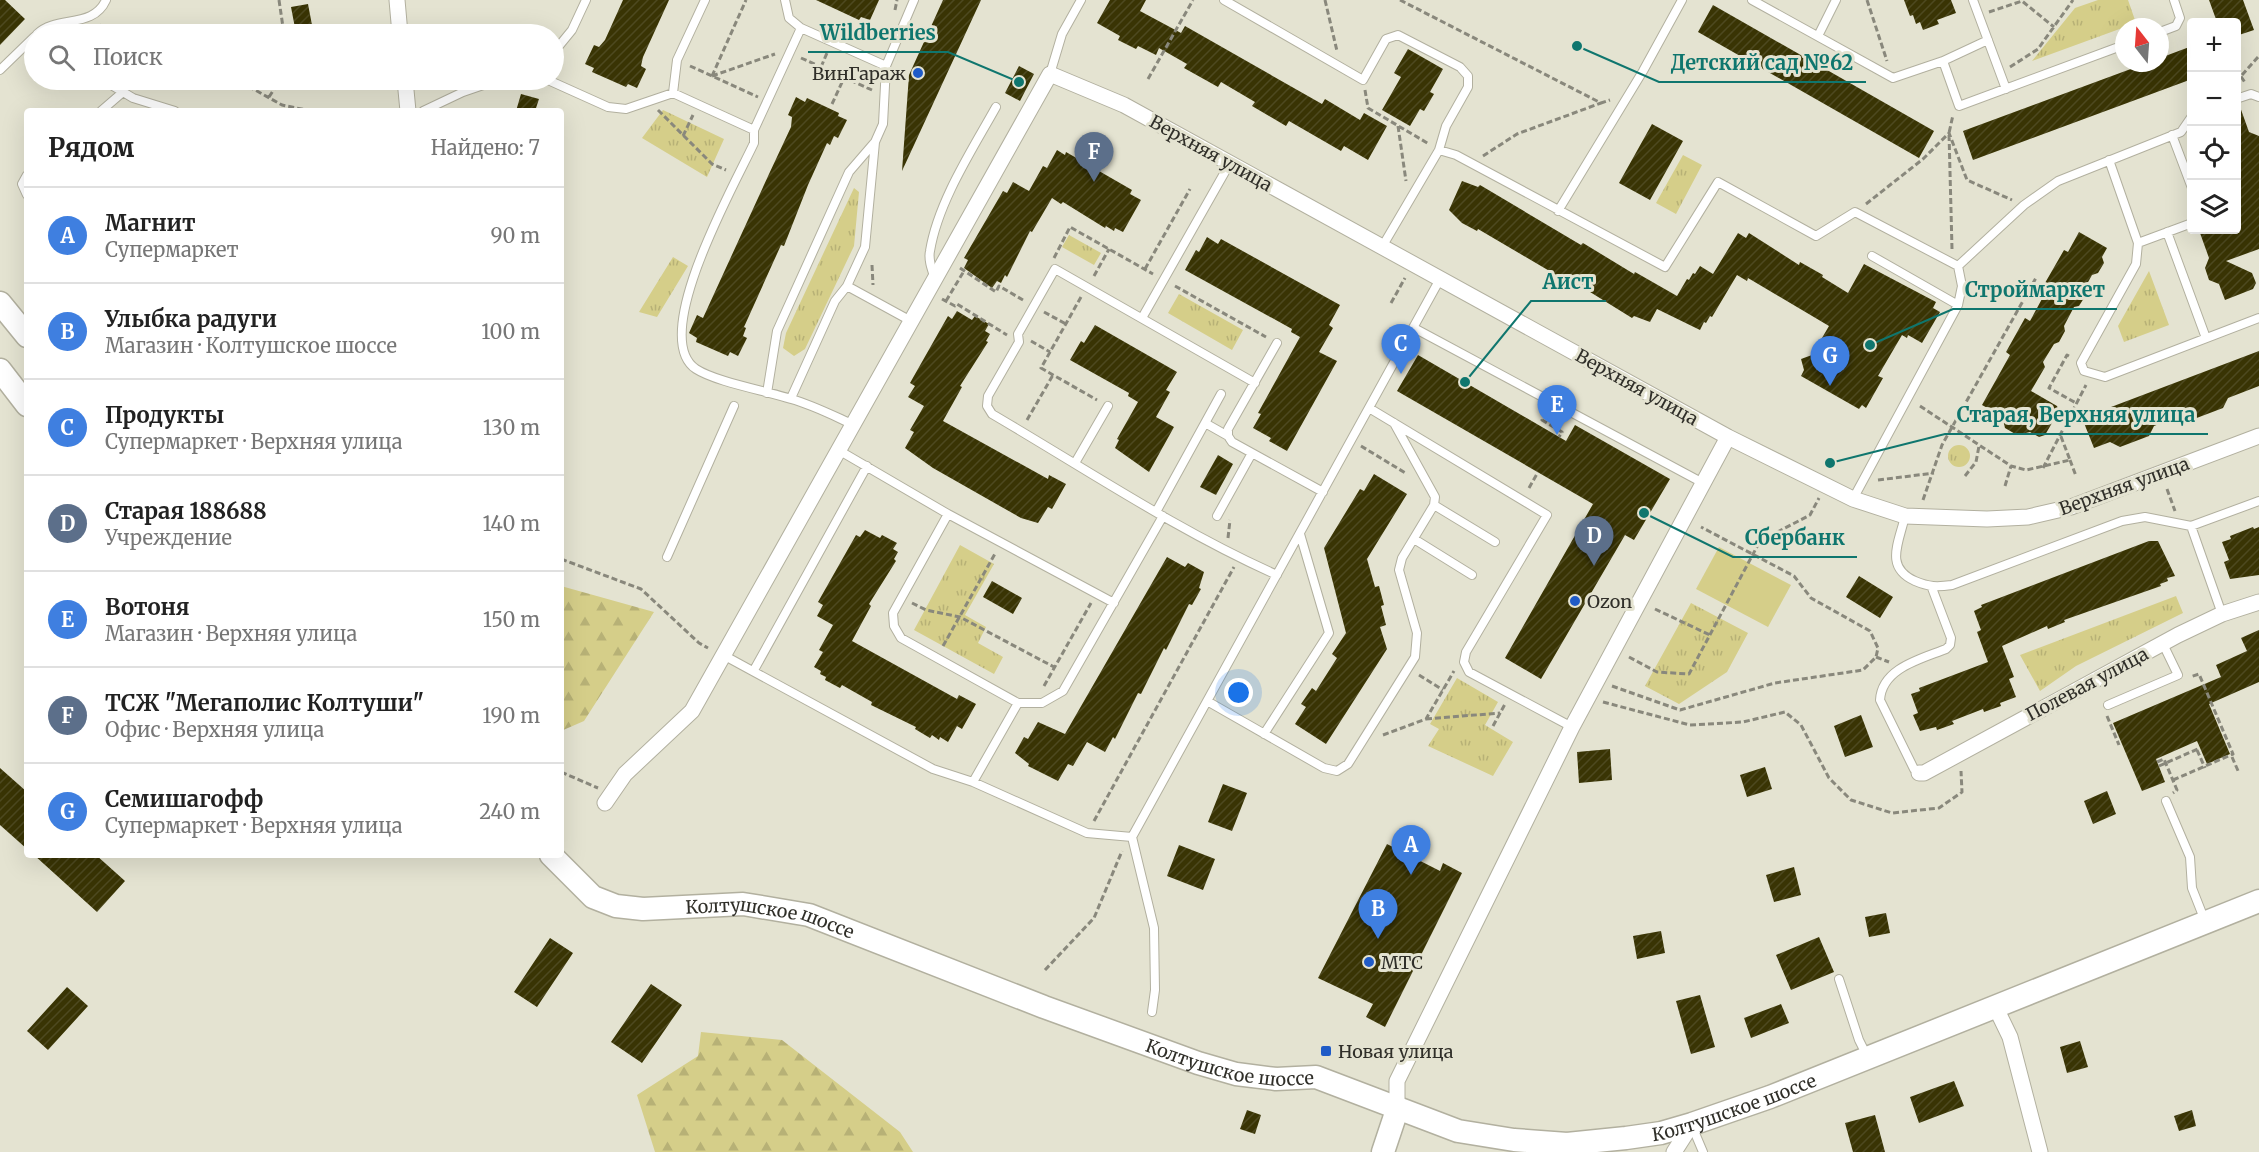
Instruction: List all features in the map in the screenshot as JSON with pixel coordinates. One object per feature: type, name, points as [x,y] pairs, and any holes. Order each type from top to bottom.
[{"type":"main road","points":[[0,303],[24,332]]},
{"type":"main road","points":[[0,370],[24,401]]},
{"type":"main road","name":"Колтушское шоссе","points":[[554,858],[593,897],[616,906],[654,908],[743,904],[809,915],[1044,1007],[1198,1063],[1236,1074],[1276,1079],[1316,1077],[1397,1110],[1458,1131],[1514,1140],[1568,1144],[1661,1133],[1692,1124],[1868,1057],[2259,901]]},
{"type":"main road","points":[[1383,1152],[1397,1110]]},
{"type":"street","points":[[397,0],[399,24]]},
{"type":"street","points":[[609,798],[625,774],[692,711],[912,322],[936,288],[1050,74]]},
{"type":"street","name":"Верхняя улица","points":[[1050,74],[1124,105],[1728,437],[1853,499],[1905,516],[1987,519],[2028,517],[2071,507],[2259,436]]},
{"type":"street","points":[[406,90],[408,108]]},
{"type":"street","points":[[1397,1110],[1397,1081],[1572,727],[1728,437]]},
{"type":"street","name":"Полевая улица","points":[[1919,772],[1924,773],[2222,614],[2259,602]]},
{"type":"street","points":[[1995,1006],[2010,1037],[2040,1152]]},
{"type":"street","points":[[1674,1152],[1692,1124]]},
{"type":"lane","points":[[57,24],[89,18],[103,7],[106,0]]},
{"type":"lane","points":[[564,40],[572,30],[586,0]]},
{"type":"lane","points":[[673,93],[677,60],[705,0]]},
{"type":"lane","points":[[785,0],[789,18],[801,27],[886,66]]},
{"type":"lane","points":[[767,393],[777,331],[849,172],[875,142],[883,124],[886,66],[914,0]]},
{"type":"lane","points":[[1050,74],[1062,34],[1081,0]]},
{"type":"lane","points":[[1224,0],[1363,80],[1386,39],[1398,35],[1460,68],[1468,76],[1468,87],[1446,126],[1439,150],[1382,247]]},
{"type":"lane","points":[[1558,211],[1626,100],[1682,0]]},
{"type":"lane","points":[[1752,0],[1893,78],[1943,61],[1988,40]]},
{"type":"lane","points":[[1818,36],[1836,0]]},
{"type":"lane","points":[[1973,0],[2006,89]]},
{"type":"lane","points":[[2169,29],[2176,26],[2180,18],[2174,0]]},
{"type":"lane","points":[[801,27],[754,130],[754,143],[689,285],[680,333],[682,350],[687,360],[697,370],[767,393],[791,398],[854,425]]},
{"type":"lane","points":[[0,70],[24,47]]},
{"type":"lane","points":[[1943,61],[1959,106],[2115,48]]},
{"type":"lane","points":[[564,87],[608,107],[626,109],[673,93],[754,130]]},
{"type":"lane","points":[[120,90],[133,98],[166,108]]},
{"type":"lane","points":[[429,108],[469,90]]},
{"type":"lane","points":[[104,108],[123,92]]},
{"type":"lane","points":[[2241,97],[2251,94],[2259,97]]},
{"type":"lane","points":[[936,288],[929,253],[936,230],[957,177],[996,107]]},
{"type":"lane","points":[[1955,265],[2024,205],[2058,181],[2181,132],[2187,123]]},
{"type":"lane","points":[[2172,135],[2189,180]]},
{"type":"lane","points":[[791,398],[835,301],[847,286],[865,247],[875,142]]},
{"type":"lane","points":[[1439,150],[1456,155],[1665,267],[1718,182],[1816,236],[1855,212],[1955,265],[1962,286],[1958,305],[1853,499]]},
{"type":"lane","points":[[2109,160],[2138,243],[2136,264],[2081,363],[2084,371],[2105,377],[2259,318]]},
{"type":"lane","points":[[1142,318],[1230,163]]},
{"type":"lane","points":[[2138,243],[2187,226]]},
{"type":"lane","points":[[2167,232],[2206,338]]},
{"type":"lane","points":[[1872,256],[1958,305]]},
{"type":"lane","points":[[1255,383],[1055,269],[1018,334],[1019,342],[988,396],[987,406],[992,414],[1160,514],[1239,558],[1277,575]]},
{"type":"lane","points":[[1152,1012],[1155,990],[1154,928],[1132,837],[1440,279]]},
{"type":"lane","points":[[847,286],[912,322]]},
{"type":"lane","points":[[1414,328],[1703,483]]},
{"type":"lane","points":[[1228,436],[1228,429],[1277,343]]},
{"type":"lane","points":[[948,514],[893,613],[894,626],[901,638],[1018,703],[1042,703],[1063,691],[1114,603],[1221,394]]},
{"type":"lane","points":[[667,557],[734,406]]},
{"type":"lane","points":[[1075,463],[1108,406]]},
{"type":"lane","points":[[1369,408],[1547,515],[1466,652],[1464,662],[1469,672],[1572,727]]},
{"type":"lane","points":[[1205,423],[1228,436],[1232,442],[1323,492]]},
{"type":"lane","points":[[1207,701],[1324,768],[1337,771],[1348,764],[1415,657],[1417,633],[1399,570],[1402,558],[1434,505],[1435,497],[1394,423]]},
{"type":"lane","points":[[840,451],[948,514],[1114,603]]},
{"type":"lane","points":[[1217,516],[1252,453]]},
{"type":"lane","points":[[754,670],[867,466]]},
{"type":"lane","points":[[1905,516],[1896,567],[1903,576],[1932,588],[1952,585],[2122,521],[2145,518],[2191,526],[2259,501]]},
{"type":"lane","points":[[1434,505],[1495,542]]},
{"type":"lane","points":[[2191,526],[2222,614]]},
{"type":"lane","points":[[1264,734],[1329,633],[1300,534]]},
{"type":"lane","points":[[1414,538],[1472,574]]},
{"type":"lane","points":[[1919,772],[1914,770],[1880,700],[1880,693],[1900,667],[1946,650],[1950,645],[1950,639],[1932,588]]},
{"type":"lane","points":[[2108,705],[2178,675],[2163,644]]},
{"type":"lane","points":[[725,656],[933,769],[973,782],[1087,833],[1132,837]]},
{"type":"lane","points":[[973,782],[1018,703]]},
{"type":"lane","points":[[2166,801],[2190,856],[2192,888],[2205,922]]},
{"type":"lane","points":[[1839,979],[1859,1040],[1868,1057]]},
{"type":"lane","points":[[1692,1124],[1703,1152]]},
{"type":"path","points":[[279,0],[283,24]]},
{"type":"path","points":[[712,76],[746,0]]},
{"type":"path","points":[[894,15],[897,0]]},
{"type":"path","points":[[1148,79],[1193,0]]},
{"type":"path","points":[[1325,0],[1341,67]]},
{"type":"path","points":[[1401,0],[1601,103]]},
{"type":"path","points":[[1867,0],[1893,78]]},
{"type":"path","points":[[2000,71],[2018,64],[2038,49],[2073,0]]},
{"type":"path","points":[[1979,16],[2022,1],[2054,27]]},
{"type":"path","points":[[89,18],[100,24]]},
{"type":"path","points":[[821,48],[828,51],[821,67]]},
{"type":"path","points":[[801,50],[797,56],[885,96]]},
{"type":"path","points":[[712,76],[768,56]]},
{"type":"path","points":[[2242,75],[2259,56]]},
{"type":"path","points":[[690,66],[751,94]]},
{"type":"path","points":[[832,104],[844,78]]},
{"type":"path","points":[[1363,80],[1368,108],[1439,150]]},
{"type":"path","points":[[256,90],[282,105],[296,108]]},
{"type":"path","points":[[269,97],[274,90]]},
{"type":"path","points":[[1487,153],[1516,134],[1619,97],[1626,100]]},
{"type":"path","points":[[1955,265],[1949,132],[1953,116],[1959,106]]},
{"type":"path","points":[[660,113],[712,164]]},
{"type":"path","points":[[683,136],[693,114]]},
{"type":"path","points":[[1398,126],[1409,201]]},
{"type":"path","points":[[1949,132],[1967,180],[2024,205]]},
{"type":"path","points":[[1855,212],[1923,159],[1949,132]]},
{"type":"path","points":[[1145,269],[1190,189]]},
{"type":"path","points":[[1108,406],[1041,368],[1109,249]]},
{"type":"path","points":[[873,255],[871,278],[877,290]]},
{"type":"path","points":[[954,265],[996,292],[999,286],[1066,324]]},
{"type":"path","points":[[1391,303],[1411,269]]},
{"type":"path","points":[[946,301],[964,271]]},
{"type":"path","points":[[1921,504],[1934,473],[1942,445],[2037,276]]},
{"type":"path","points":[[936,288],[946,301],[955,306],[957,304],[1019,342]]},
{"type":"path","points":[[1037,345],[1050,352]]},
{"type":"path","points":[[2076,403],[2049,388],[2067,355],[2081,363]]},
{"type":"path","points":[[2043,468],[2091,374]]},
{"type":"path","points":[[1022,431],[1053,375]]},
{"type":"path","points":[[1552,402],[1542,420],[1562,432],[1559,437]]},
{"type":"path","points":[[1920,406],[2011,466],[2026,470],[2043,468],[2070,460]]},
{"type":"path","points":[[2060,434],[2076,476]]},
{"type":"path","points":[[1352,440],[1431,489]]},
{"type":"path","points":[[1965,476],[1976,462],[1978,446]]},
{"type":"path","points":[[2005,486],[2011,466]]},
{"type":"path","points":[[1522,500],[1538,472]]},
{"type":"path","points":[[1878,480],[1934,473]]},
{"type":"path","points":[[1629,657],[1657,672],[1689,674],[1761,541],[1810,515],[1825,486]]},
{"type":"path","points":[[2166,488],[2180,524]]},
{"type":"path","points":[[1596,681],[1680,710],[1775,684],[1863,670],[1871,665],[1878,648],[1870,631],[1811,598],[1794,576],[1701,527]]},
{"type":"path","points":[[937,658],[1001,543]]},
{"type":"path","points":[[1087,833],[1239,558]]},
{"type":"path","points":[[564,560],[641,589],[699,644],[725,656]]},
{"type":"path","points":[[1034,703],[1096,594]]},
{"type":"path","points":[[902,597],[926,610],[960,617],[1054,667]]},
{"type":"path","points":[[1655,609],[1710,636]]},
{"type":"path","points":[[1426,718],[1454,671],[1464,662]]},
{"type":"path","points":[[1407,669],[1443,690]]},
{"type":"path","points":[[2178,675],[2187,679],[2199,674],[2239,773]]},
{"type":"path","points":[[1493,726],[1511,694]]},
{"type":"path","points":[[1587,698],[1690,724],[1743,722],[1785,712],[1801,725],[1829,778],[1851,800],[1892,813],[1939,808],[1962,792],[1963,774],[1953,757]]},
{"type":"path","points":[[2108,705],[2105,713],[2119,745]]},
{"type":"path","points":[[1361,742],[1426,718],[1500,713]]},
{"type":"path","points":[[2158,764],[2166,763],[2198,749],[2205,768]]},
{"type":"path","points":[[2173,780],[2232,757]]},
{"type":"path","points":[[2166,763],[2177,790]]},
{"type":"path","points":[[564,774],[609,798]]},
{"type":"path","points":[[1045,970],[1094,918],[1122,850],[1132,837]]},
{"type":"green space","points":[[2098,0],[2128,0],[2134,18],[2115,18],[2115,31],[2032,61],[2075,8]]},
{"type":"green space","points":[[663,110],[724,139],[707,177],[642,138]]},
{"type":"green space","points":[[1683,155],[1702,165],[1676,214],[1656,203]]},
{"type":"green space","points":[[854,188],[859,192],[854,246],[805,349],[794,356],[783,348],[786,333]]},
{"type":"green space","points":[[1069,235],[1101,253],[1094,265],[1062,247]]},
{"type":"green space","points":[[673,257],[688,266],[657,317],[639,312]]},
{"type":"green space","points":[[2149,271],[2169,325],[2124,342],[2118,326]]},
{"type":"green space","points":[[1179,294],[1243,330],[1232,350],[1168,313]]},
{"type":"green space","points":[[1955,445],[1963,445],[1970,452],[1970,460],[1963,467],[1955,467],[1948,460],[1948,452]]},
{"type":"green space","points":[[960,545],[994,564],[965,615],[986,627],[978,643],[1003,657],[994,674],[914,630]]},
{"type":"green space","points":[[1719,547],[1791,585],[1768,627],[1696,589]]},
{"type":"green space","points":[[564,587],[654,612],[584,721],[564,730]]},
{"type":"green space","points":[[2176,596],[2183,613],[2076,666],[2040,691],[2020,655]]},
{"type":"green space","points":[[1691,603],[1748,633],[1727,672],[1679,704],[1645,686]]},
{"type":"green space","points":[[1457,678],[1498,702],[1485,725],[1513,742],[1493,776],[1428,746],[1439,729],[1430,724]]},
{"type":"green space","points":[[701,1032],[782,1040],[900,1132],[913,1152],[655,1152],[637,1095],[698,1056]]},
{"type":"building","points":[[0,0],[5,0],[25,19],[0,45]]},
{"type":"building","points":[[623,0],[669,0],[643,57],[641,66],[646,69],[637,88],[628,84],[626,87],[592,72],[594,68],[585,64],[594,45],[599,47],[605,40]]},
{"type":"building","points":[[816,0],[879,0],[870,20],[861,17],[859,20]]},
{"type":"building","points":[[943,0],[981,0],[902,171],[909,75]]},
{"type":"building","points":[[1110,0],[1146,0],[1140,11],[1181,33],[1185,26],[1322,104],[1325,99],[1360,120],[1364,113],[1387,126],[1368,160],[1344,146],[1341,151],[1289,121],[1286,126],[1252,106],[1255,102],[1221,82],[1218,87],[1184,68],[1187,64],[1159,48],[1156,55],[1118,40],[1120,36],[1097,23]]},
{"type":"building","points":[[1904,0],[1951,0],[1956,13],[1937,20],[1939,24],[1923,30],[1920,22],[1916,24],[1913,15],[1910,16]]},
{"type":"building","points":[[2209,0],[2243,0],[2254,30],[2241,34],[2241,18],[2216,18]]},
{"type":"building","points":[[308,4],[312,24],[294,24],[291,7]]},
{"type":"building","points":[[1713,5],[1934,131],[1919,158],[1698,32]]},
{"type":"building","points":[[2187,48],[2187,81],[1973,160],[1963,131],[2123,72],[2169,72],[2169,55]]},
{"type":"building","points":[[1408,49],[1443,69],[1430,92],[1434,94],[1424,111],[1420,109],[1410,126],[1382,110],[1401,77],[1394,73]]},
{"type":"building","points":[[1019,66],[1034,74],[1020,101],[1005,93]]},
{"type":"building","points":[[521,94],[539,99],[536,108],[517,108]]},
{"type":"building","points":[[796,97],[805,102],[807,98],[839,113],[838,116],[847,120],[838,138],[834,136],[830,145],[827,143],[784,246],[781,245],[744,327],[746,328],[743,336],[747,338],[738,356],[730,352],[728,356],[696,342],[697,338],[689,333],[697,315],[703,318],[791,127],[792,117],[788,115]]},
{"type":"building","points":[[2241,110],[2249,132],[2259,136],[2259,249],[2226,261],[2252,273],[2256,283],[2253,289],[2225,300],[2219,284],[2209,280],[2205,268],[2209,258],[2200,234],[2241,234]]},
{"type":"building","points":[[1652,124],[1683,141],[1650,200],[1619,183]]},
{"type":"building","points":[[1057,150],[1065,155],[1066,152],[1132,190],[1130,194],[1141,200],[1123,232],[1115,228],[1114,231],[1106,226],[1105,228],[1063,202],[1061,204],[1052,198],[1032,232],[1030,231],[1007,277],[1005,275],[1001,283],[997,281],[992,288],[964,268],[968,260],[964,258],[1003,191],[1007,193],[1013,182],[1029,191],[1043,166],[1047,168]]},
{"type":"building","points":[[1462,181],[1478,187],[1480,185],[1581,245],[1583,243],[1634,274],[1635,272],[1677,296],[1687,279],[1689,280],[1693,273],[1695,274],[1700,266],[1713,274],[1738,233],[1746,238],[1749,233],[1799,265],[1800,262],[1823,275],[1822,277],[1848,293],[1864,264],[1936,302],[1933,308],[1940,312],[1922,343],[1908,335],[1907,338],[1902,335],[1878,376],[1883,378],[1866,408],[1862,405],[1859,409],[1801,376],[1804,370],[1801,359],[1812,355],[1829,326],[1748,278],[1747,281],[1737,275],[1712,317],[1710,316],[1706,323],[1704,322],[1700,330],[1657,309],[1650,322],[1634,316],[1632,318],[1582,287],[1580,289],[1478,229],[1477,231],[1462,223],[1449,210]]},
{"type":"building","points":[[2079,232],[2107,248],[2102,257],[2104,263],[2098,273],[2092,275],[2082,293],[2084,298],[2079,306],[2074,307],[2064,326],[2065,331],[2043,362],[2045,367],[2031,391],[2057,406],[2059,411],[2045,435],[2039,437],[2030,432],[2017,435],[2005,428],[2002,416],[1982,405],[2010,355],[2006,352],[2025,318],[2030,321],[2049,286],[2045,283],[2064,250],[2068,252]]},
{"type":"building","points":[[1207,237],[1218,244],[1221,239],[1340,305],[1329,325],[1333,328],[1319,352],[1337,361],[1287,451],[1269,441],[1271,438],[1253,428],[1261,414],[1258,413],[1300,337],[1291,332],[1292,329],[1185,270],[1196,250],[1199,252]]},
{"type":"building","points":[[957,311],[972,320],[975,316],[989,324],[985,331],[990,334],[986,341],[988,342],[960,386],[962,387],[943,421],[1048,479],[1049,475],[1066,484],[1052,509],[1048,507],[1038,523],[1021,518],[933,468],[905,448],[914,432],[910,430],[924,406],[908,397],[915,386],[910,383],[948,316],[952,319]]},
{"type":"building","points":[[1095,325],[1177,372],[1166,390],[1170,392],[1156,417],[1174,427],[1149,472],[1115,448],[1119,440],[1117,439],[1138,402],[1128,396],[1129,393],[1070,360],[1081,341],[1084,343]]},
{"type":"building","points":[[2259,351],[2259,386],[2228,398],[2223,408],[2194,419],[2184,414],[2154,426],[2149,436],[2120,447],[2110,442],[2094,448],[2082,418]]},
{"type":"building","points":[[1418,355],[1566,441],[1575,425],[1670,479],[1634,540],[1625,535],[1541,679],[1505,658],[1593,504],[1397,391]]},
{"type":"building","points":[[1218,455],[1233,464],[1216,495],[1200,487]]},
{"type":"building","points":[[1374,474],[1407,494],[1367,559],[1375,587],[1379,586],[1384,605],[1381,606],[1386,625],[1380,627],[1387,649],[1326,744],[1295,724],[1306,707],[1301,704],[1312,688],[1316,691],[1337,658],[1332,654],[1346,633],[1324,548],[1360,489],[1364,491]]},
{"type":"building","points":[[2253,527],[2254,529],[2259,527],[2259,575],[2230,579],[2224,562],[2229,560],[2222,542],[2231,539],[2230,536]]},
{"type":"building","points":[[865,530],[897,543],[893,549],[898,552],[894,559],[896,561],[869,604],[871,606],[852,641],[957,699],[959,695],[976,704],[962,729],[957,726],[948,742],[932,735],[930,738],[915,729],[916,727],[871,705],[872,702],[842,685],[840,688],[825,680],[826,677],[820,674],[821,671],[814,667],[823,652],[819,650],[833,625],[817,616],[823,605],[818,602],[856,535],[860,537]]},
{"type":"building","points":[[2149,541],[2158,541],[2175,576],[2167,578],[2168,581],[2160,584],[2161,586],[2064,620],[2065,622],[2048,629],[2047,626],[2002,646],[2014,677],[2009,679],[2016,697],[2000,703],[2001,706],[1984,712],[1983,709],[1952,721],[1954,724],[1937,730],[1936,727],[1920,731],[1913,715],[1918,713],[1911,694],[1920,691],[1919,688],[1988,662],[1977,632],[1981,630],[1974,611],[1982,607],[1981,605]]},
{"type":"building","points":[[1167,557],[1185,567],[1188,563],[1204,572],[1199,588],[1201,589],[1192,605],[1189,604],[1141,694],[1138,693],[1115,739],[1113,737],[1105,752],[1087,742],[1073,766],[1068,764],[1058,781],[1028,766],[1029,764],[1015,753],[1024,737],[1028,739],[1038,722],[1065,734]]},
{"type":"building","points":[[1859,576],[1893,597],[1880,618],[1846,597]]},
{"type":"building","points":[[992,581],[1022,598],[1013,614],[983,597]]},
{"type":"building","points":[[2259,630],[2259,682],[2209,704],[2230,754],[2207,764],[2197,741],[2156,759],[2165,782],[2142,791],[2113,723],[2221,677],[2216,665],[2247,651],[2241,638]]},
{"type":"building","points":[[1861,715],[1873,747],[1845,757],[1834,726]]},
{"type":"building","points":[[1610,749],[1612,780],[1579,783],[1577,752]]},
{"type":"building","points":[[1765,767],[1772,789],[1747,797],[1740,775]]},
{"type":"building","points":[[0,768],[24,789],[24,846],[0,825]]},
{"type":"building","points":[[1223,784],[1247,793],[1232,831],[1208,822]]},
{"type":"building","points":[[2107,791],[2116,814],[2093,824],[2084,801]]},
{"type":"building","points":[[1387,844],[1440,871],[1443,863],[1462,873],[1385,1027],[1366,1017],[1373,1004],[1318,978]]},
{"type":"building","points":[[1179,845],[1215,859],[1203,890],[1167,876]]},
{"type":"building","points":[[37,858],[99,858],[125,881],[97,912]]},
{"type":"building","points":[[1794,867],[1801,895],[1774,902],[1766,875]]},
{"type":"building","points":[[1886,913],[1890,933],[1869,937],[1865,917]]},
{"type":"building","points":[[1661,931],[1665,953],[1637,959],[1633,936]]},
{"type":"building","points":[[1819,937],[1834,972],[1791,990],[1776,955]]},
{"type":"building","points":[[550,938],[573,953],[537,1007],[514,992]]},
{"type":"building","points":[[651,984],[682,1005],[642,1063],[611,1042]]},
{"type":"building","points":[[67,987],[88,1006],[48,1050],[27,1031]]},
{"type":"building","points":[[1700,995],[1715,1047],[1691,1054],[1676,1001]]},
{"type":"building","points":[[1781,1004],[1789,1023],[1751,1038],[1744,1018]]},
{"type":"building","points":[[2080,1041],[2088,1067],[2067,1073],[2060,1047]]},
{"type":"building","points":[[1954,1081],[1964,1106],[1919,1123],[1910,1097]]},
{"type":"building","points":[[1247,1110],[1261,1115],[1255,1134],[1240,1129]]},
{"type":"building","points":[[2192,1110],[2196,1126],[2179,1131],[2174,1116]]},
{"type":"building","points":[[1875,1115],[1885,1152],[1853,1152],[1845,1123]]},
{"type":"place","name":"Детский сад №62","points":[[1577,46]]},
{"type":"place","name":"ВинГараж","points":[[918,73]]},
{"type":"place","name":"Wildberries","points":[[1019,82]]},
{"type":"place","name":"ТСЖ \"Мегаполис Колтуши\"","points":[[1094,182]]},
{"type":"place","name":"Строймаркет","points":[[1870,345]]},
{"type":"place","name":"Продукты","points":[[1401,374]]},
{"type":"place","name":"Аист","points":[[1465,382]]},
{"type":"place","name":"Семишагофф","points":[[1830,386]]},
{"type":"place","name":"Вотоня","points":[[1557,435]]},
{"type":"place","name":"Старая, Верхняя улица","points":[[1830,463]]},
{"type":"place","name":"Сбербанк","points":[[1644,513]]},
{"type":"place","name":"Старая 188688","points":[[1594,566]]},
{"type":"place","name":"Ozon","points":[[1575,601]]},
{"type":"place","name":"Магнит","points":[[1411,875]]},
{"type":"place","name":"Улыбка радуги","points":[[1378,939]]},
{"type":"place","name":"МТС","points":[[1369,962]]},
{"type":"place","name":"Новая улица","points":[[1326,1051]]}]
